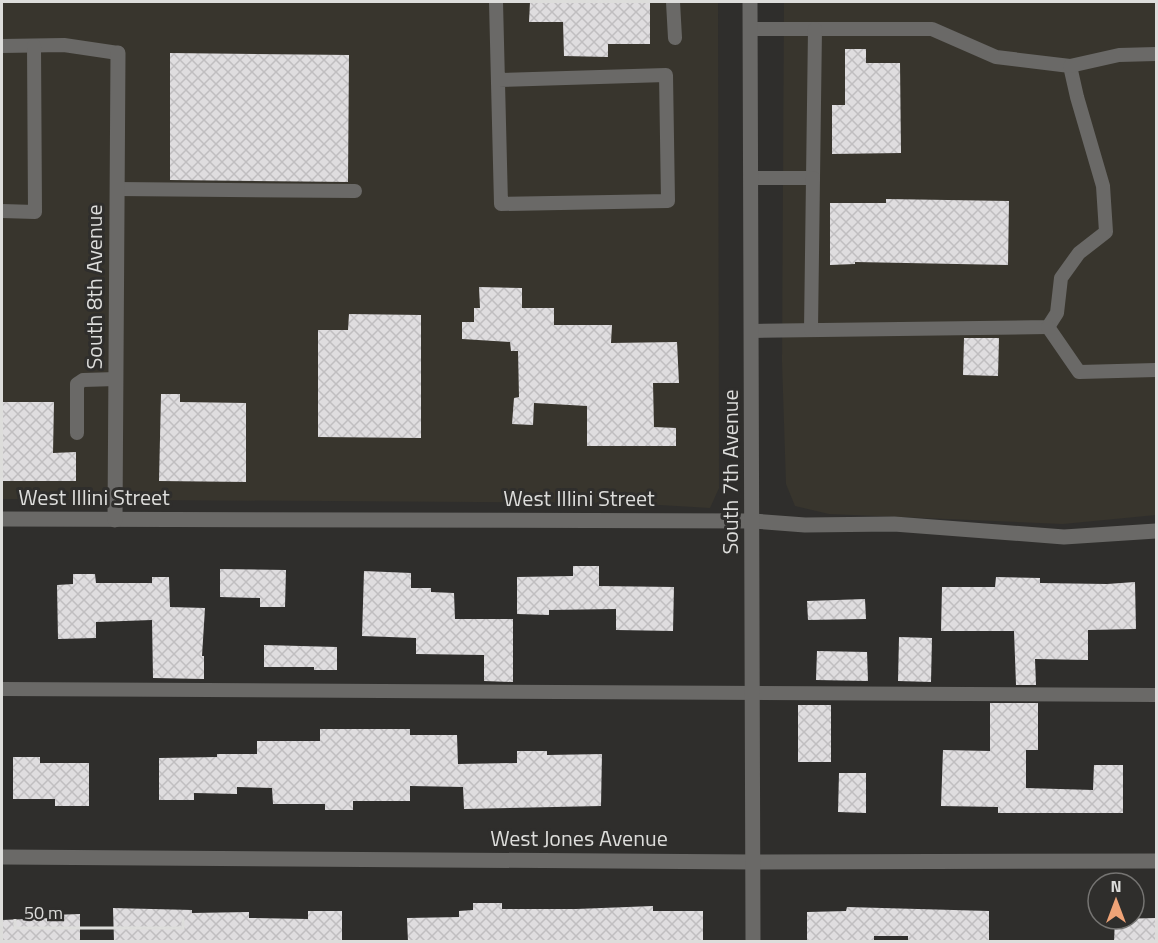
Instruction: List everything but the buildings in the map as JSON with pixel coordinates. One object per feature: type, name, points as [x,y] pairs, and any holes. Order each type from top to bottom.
[{"type":"street","name":"South 7th Avenue","points":[[750,2],[753,942]]},
{"type":"street","name":"South 8th Avenue","points":[[114,520],[118,53]]},
{"type":"street","name":"West Illini Street","points":[[2,519],[753,521],[805,525],[894,524],[1064,537],[1156,531]]},
{"type":"street","name":"West Jones Avenue","points":[[2,857],[753,862],[1156,861]]},
{"type":"lane","points":[[496,2],[501,204],[668,201],[666,75],[498,80]]},
{"type":"lane","points":[[673,2],[675,38]]},
{"type":"lane","points":[[750,29],[932,29],[996,57],[1070,66],[1119,55],[1156,54]]},
{"type":"lane","points":[[811,330],[815,29]]},
{"type":"lane","points":[[2,46],[64,45],[118,53]]},
{"type":"lane","points":[[2,211],[35,212],[34,46]]},
{"type":"lane","points":[[1048,327],[1057,313],[1061,278],[1079,253],[1106,232],[1103,186],[1070,66]]},
{"type":"lane","points":[[751,178],[813,178]]},
{"type":"lane","points":[[117,189],[355,190]]},
{"type":"lane","points":[[752,331],[1048,327]]},
{"type":"lane","points":[[1048,327],[1079,372],[1156,370]]},
{"type":"lane","points":[[77,433],[77,384],[83,380],[116,379]]},
{"type":"lane","points":[[2,689],[1156,695]]},
{"type":"shaded area","points":[[2,2],[718,2],[719,488],[710,508],[626,503],[2,499]]},
{"type":"shaded area","points":[[784,2],[1156,2],[1156,515],[1063,524],[829,514],[795,506],[786,484],[782,362]]}]
